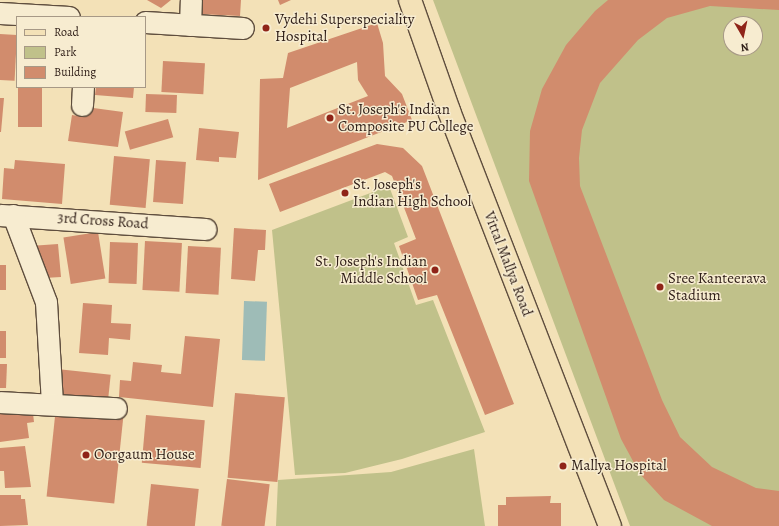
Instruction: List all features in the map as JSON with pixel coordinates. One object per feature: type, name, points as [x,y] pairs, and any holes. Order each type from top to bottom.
[{"type":"main road","name":"Vittal Mallya Road","points":[[410,0],[448,111],[610,526]]},
{"type":"street","points":[[190,24],[191,0]]},
{"type":"street","points":[[0,13],[52,16]]},
{"type":"street","points":[[146,22],[243,28]]},
{"type":"street","points":[[6,215],[46,302],[52,403]]},
{"type":"street","name":"3rd Cross Road","points":[[6,215],[206,229]]},
{"type":"street","points":[[0,402],[52,403],[116,408]]},
{"type":"green space","name":"Sree Kanteerava Stadium","points":[[433,0],[779,0],[779,526],[630,526]]},
{"type":"green space","points":[[389,186],[408,237],[394,243],[416,305],[433,300],[485,432],[402,459],[345,473],[295,475],[272,230]]},
{"type":"green space","points":[[474,449],[485,526],[276,526],[278,480],[391,472]]},
{"type":"water","points":[[244,301],[267,302],[265,361],[242,360]]},
{"type":"building","points":[[147,0],[171,0],[161,8]]},
{"type":"building","points":[[199,0],[241,0],[240,16],[199,14]]},
{"type":"building","points":[[278,0],[291,0],[280,5]]},
{"type":"building","name":"Sree Kanteerava Stadium","points":[[608,0],[779,0],[779,10],[710,6],[667,18],[638,40],[600,83],[582,130],[579,158],[580,186],[662,400],[680,437],[712,467],[756,488],[779,491],[779,526],[712,526],[664,500],[640,474],[621,439],[529,181],[530,131],[542,89],[566,45],[595,11]]},
{"type":"building","points":[[377,23],[383,43],[385,76],[402,94],[412,120],[258,180],[260,79],[283,78],[288,53]],"holes":[[[357,62],[358,80],[368,96],[287,128],[290,88]]]},
{"type":"building","points":[[0,34],[16,35],[15,81],[0,80]]},
{"type":"building","points":[[163,61],[205,63],[203,94],[161,92]]},
{"type":"building","points":[[18,88],[42,88],[42,127],[18,127]]},
{"type":"building","points":[[96,88],[134,88],[133,98],[95,95]]},
{"type":"building","points":[[146,94],[177,95],[176,113],[145,112]]},
{"type":"building","points":[[0,98],[4,98],[1,132],[0,132]]},
{"type":"building","points":[[86,107],[123,112],[118,147],[68,141],[72,115],[84,117]]},
{"type":"building","points":[[168,119],[173,137],[130,150],[125,131]]},
{"type":"building","points":[[199,128],[239,132],[236,158],[219,157],[219,162],[196,160]]},
{"type":"building","name":"St. Joseph's Indian Middle School","points":[[377,144],[403,148],[422,166],[514,404],[485,415],[437,295],[418,300],[399,246],[416,239],[392,176],[385,172],[280,212],[269,184]]},
{"type":"building","points":[[114,156],[150,159],[146,208],[110,205]]},
{"type":"building","points":[[15,160],[65,164],[62,204],[2,199],[4,168],[14,169]]},
{"type":"building","points":[[156,160],[186,162],[183,204],[153,202]]},
{"type":"building","points":[[234,228],[266,230],[265,250],[258,250],[255,281],[231,279]]},
{"type":"building","points":[[98,232],[105,278],[71,284],[63,237]]},
{"type":"building","points":[[145,241],[182,243],[179,292],[142,290]]},
{"type":"building","points":[[110,242],[138,243],[137,284],[109,283]]},
{"type":"building","points":[[58,244],[61,277],[44,278],[30,246]]},
{"type":"building","points":[[188,246],[221,248],[218,295],[186,293]]},
{"type":"building","points":[[0,265],[6,265],[6,290],[0,290]]},
{"type":"building","points":[[83,303],[112,305],[111,323],[131,324],[130,340],[109,338],[108,355],[79,353]]},
{"type":"building","points":[[0,331],[6,331],[6,358],[0,358]]},
{"type":"building","points":[[185,336],[220,339],[213,407],[119,397],[120,380],[131,381],[133,362],[162,365],[161,372],[181,374]]},
{"type":"building","points":[[0,364],[7,364],[6,388],[0,388]]},
{"type":"building","points":[[57,369],[111,375],[108,403],[54,398]]},
{"type":"building","points":[[235,393],[285,397],[277,482],[228,478]]},
{"type":"building","points":[[32,405],[34,422],[27,423],[29,438],[0,442],[0,409]]},
{"type":"building","name":"Oorgaum House","points":[[56,407],[124,414],[114,504],[47,497]]},
{"type":"building","points":[[146,415],[205,420],[201,468],[142,463]]},
{"type":"building","points":[[25,446],[31,487],[5,488],[4,471],[0,471],[0,448]]},
{"type":"building","points":[[227,479],[270,484],[265,526],[221,526]]},
{"type":"building","points":[[151,484],[199,489],[195,526],[147,526]]},
{"type":"building","points":[[0,495],[21,495],[21,499],[25,499],[28,525],[0,526]]},
{"type":"building","points":[[551,496],[550,503],[561,503],[561,526],[498,526],[498,505],[506,505],[506,497]]},
{"type":"place","name":"Vydehi Superspeciality Hospital","points":[[266,28]]},
{"type":"place","name":"St. Joseph's Indian Composite PU College","points":[[330,118]]},
{"type":"place","name":"St. Joseph's Indian High School","points":[[345,193]]},
{"type":"place","name":"St. Joseph's Indian Middle School","points":[[435,270]]},
{"type":"place","name":"Sree Kanteerava Stadium","points":[[660,287]]},
{"type":"place","name":"Oorgaum House","points":[[86,455]]},
{"type":"place","name":"Mallya Hospital","points":[[563,466]]}]
